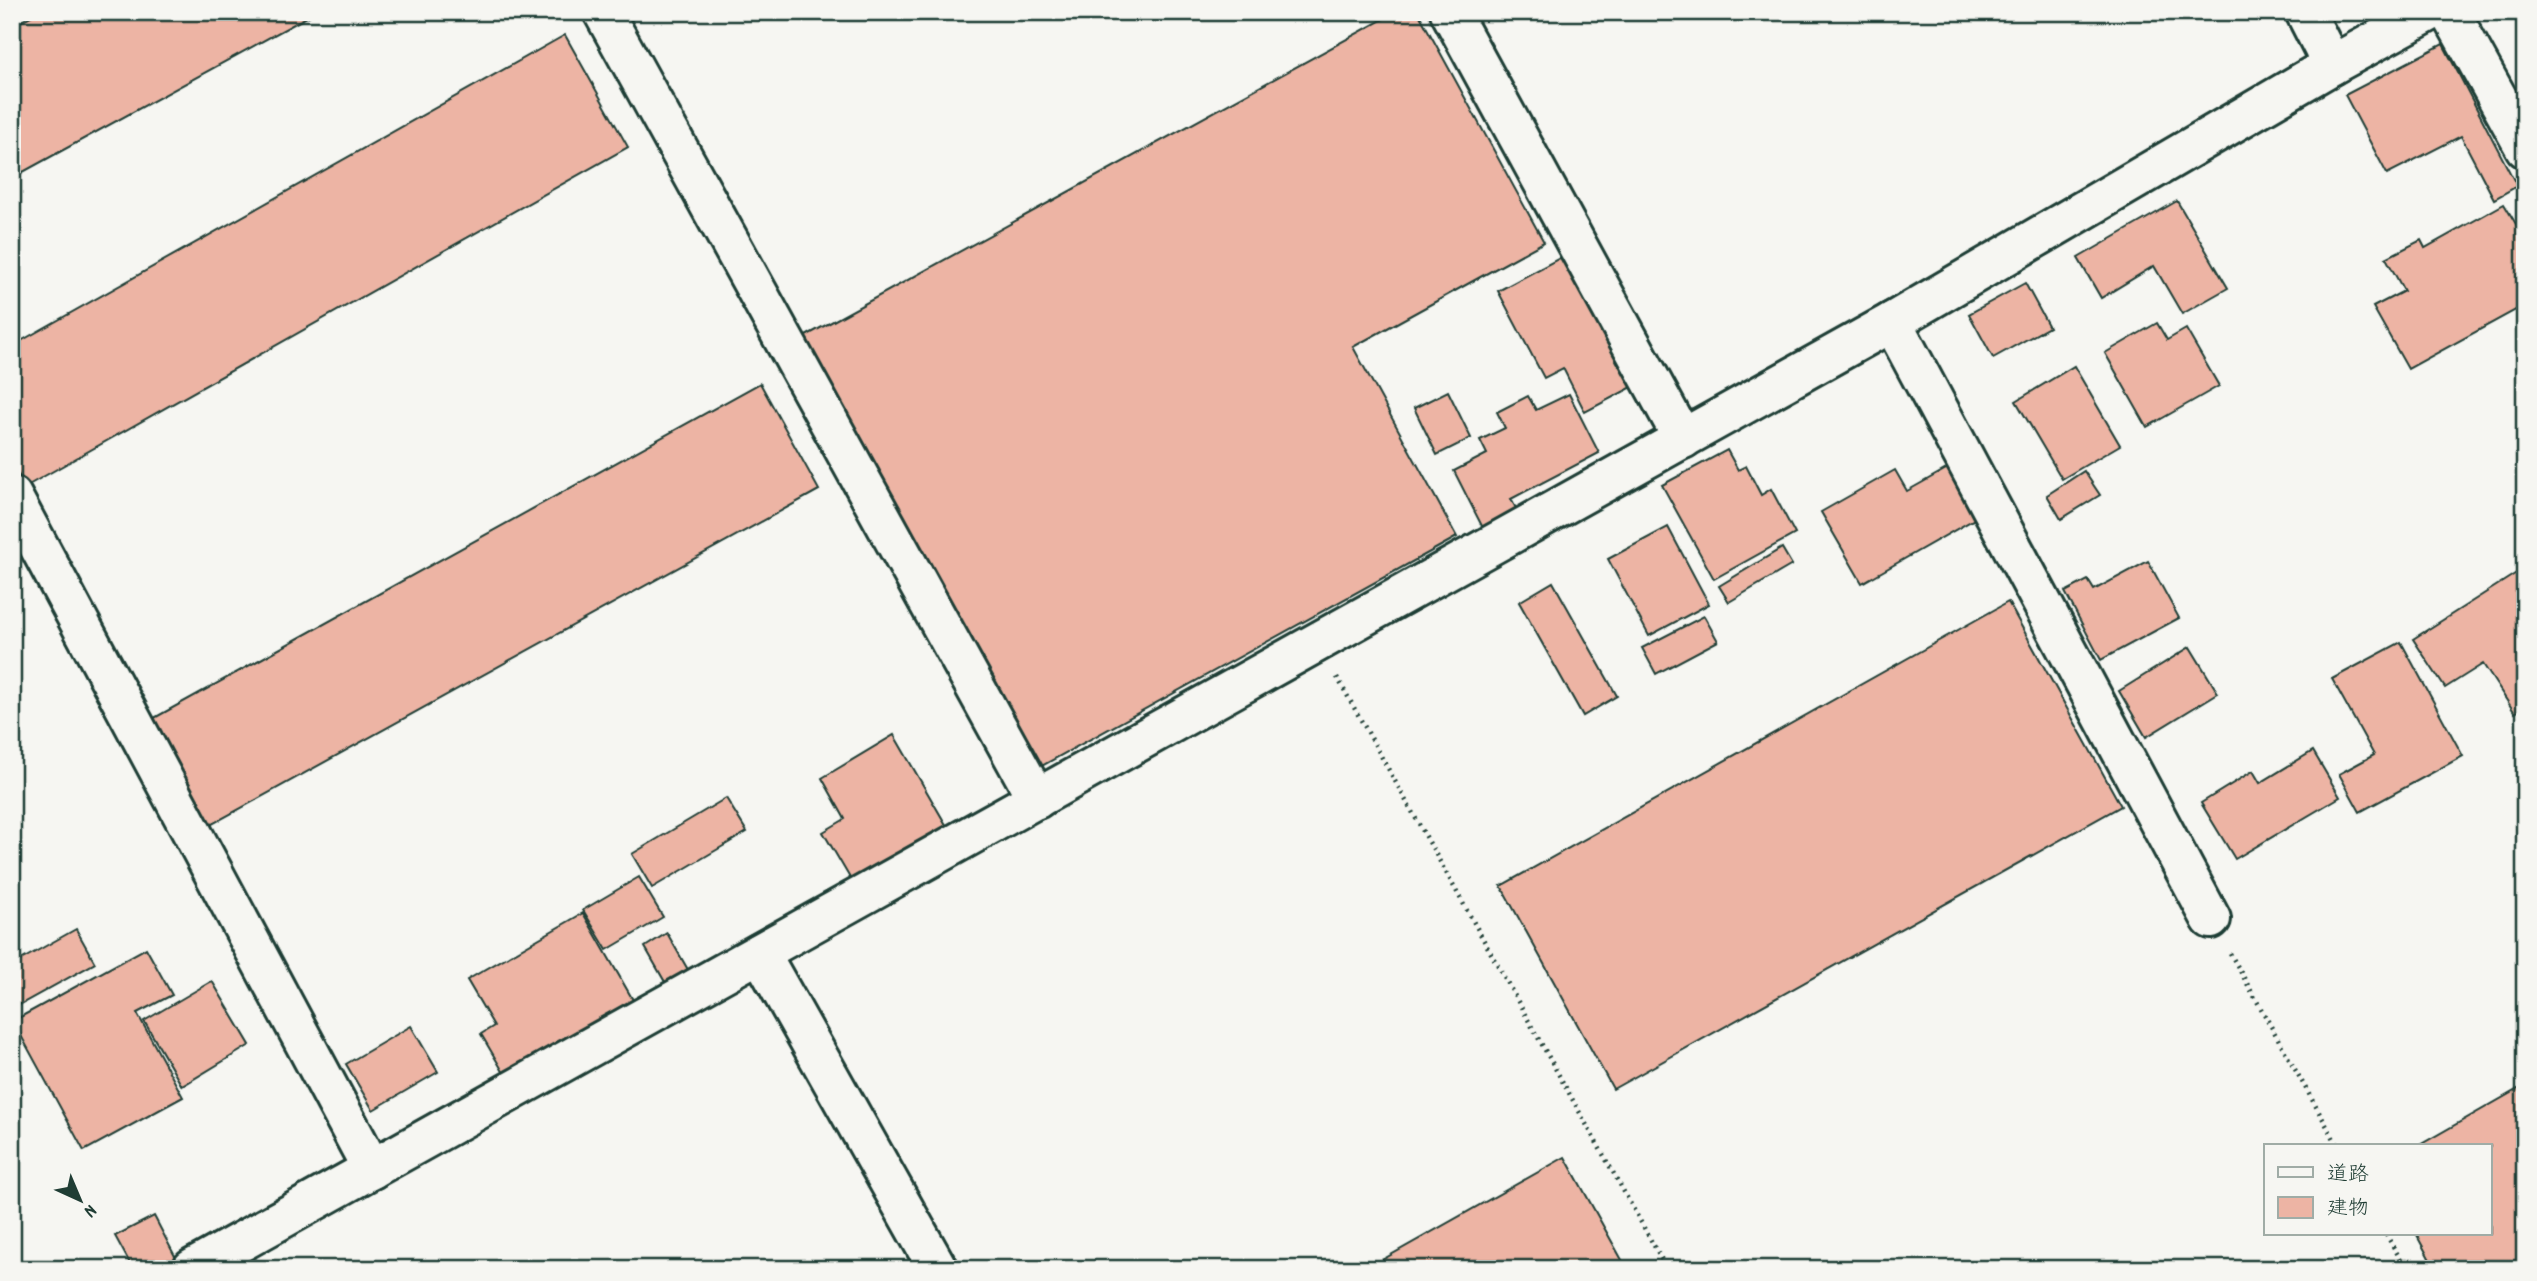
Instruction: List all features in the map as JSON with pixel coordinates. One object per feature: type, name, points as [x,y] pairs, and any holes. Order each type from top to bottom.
[{"type":"street","points":[[603,12],[1037,799]]},
{"type":"street","points":[[1450,12],[1683,439]]},
{"type":"street","points":[[2305,12],[2332,65]]},
{"type":"street","points":[[192,1269],[236,1258],[372,1169],[1892,323],[2332,65],[2429,12]]},
{"type":"street","points":[[2450,12],[2525,148]]},
{"type":"street","points":[[1892,323],[2211,919]]},
{"type":"street","points":[[12,496],[372,1169]]},
{"type":"street","points":[[760,953],[939,1269]]},
{"type":"path","points":[[1318,642],[1667,1269]]},
{"type":"path","points":[[2211,919],[2337,1144]]},
{"type":"path","points":[[2387,1236],[2406,1269]]},
{"type":"building","points":[[38,12],[316,12],[12,178],[12,26]]},
{"type":"building","points":[[1396,12],[1418,12],[1544,242],[1353,347],[1457,537],[1040,767],[804,337]]},
{"type":"building","points":[[565,35],[628,147],[25,487],[12,463],[12,346]]},
{"type":"building","points":[[2443,44],[2517,186],[2494,199],[2461,136],[2387,174],[2345,95]]},
{"type":"building","points":[[2177,201],[2228,288],[2182,314],[2154,266],[2101,298],[2078,258]]},
{"type":"building","points":[[2504,204],[2525,239],[2525,305],[2408,369],[2373,307],[2404,291],[2386,258],[2421,240],[2425,248]]},
{"type":"building","points":[[1569,253],[1638,384],[1585,412],[1563,368],[1544,378],[1498,291]]},
{"type":"building","points":[[2025,283],[2049,327],[1993,358],[1969,314]]},
{"type":"building","points":[[2157,323],[2167,340],[2186,329],[2219,386],[2147,427],[2105,353]]},
{"type":"building","points":[[2074,366],[2120,445],[2062,479],[2016,401]]},
{"type":"building","points":[[760,383],[819,490],[205,828],[147,722]]},
{"type":"building","points":[[1448,391],[1471,438],[1437,455],[1414,408]]},
{"type":"building","points":[[1569,394],[1599,453],[1511,499],[1521,518],[1487,536],[1454,471],[1487,454],[1480,440],[1505,428],[1497,412],[1528,396],[1536,410]]},
{"type":"building","points":[[1727,450],[1738,470],[1746,466],[1761,495],[1771,489],[1795,534],[1714,579],[1662,485]]},
{"type":"building","points":[[1948,468],[1976,518],[1862,583],[1821,512],[1895,470],[1907,491]]},
{"type":"building","points":[[2084,471],[2100,495],[2061,519],[2047,495]]},
{"type":"building","points":[[1668,527],[1709,604],[1649,636],[1608,559]]},
{"type":"building","points":[[1782,548],[1792,565],[1729,602],[1719,586]]},
{"type":"building","points":[[2148,561],[2179,618],[2101,660],[2065,592],[2088,580],[2094,590]]},
{"type":"building","points":[[2518,572],[2525,582],[2525,706],[2515,713],[2483,664],[2445,688],[2413,639]]},
{"type":"building","points":[[1553,582],[1617,696],[1583,716],[1519,602]]},
{"type":"building","points":[[2008,602],[2121,806],[1613,1089],[1501,886]]},
{"type":"building","points":[[1704,616],[1718,641],[1656,674],[1642,648]]},
{"type":"building","points":[[2401,642],[2463,756],[2360,812],[2339,774],[2374,755],[2332,679]]},
{"type":"building","points":[[2190,647],[2218,693],[2146,737],[2119,691]]},
{"type":"building","points":[[894,735],[949,830],[854,885],[823,832],[845,819],[822,778]]},
{"type":"building","points":[[2313,751],[2340,797],[2235,859],[2201,803],[2253,771],[2260,783]]},
{"type":"building","points":[[726,798],[747,832],[652,888],[632,854]]},
{"type":"building","points":[[639,877],[663,917],[607,950],[583,910]]},
{"type":"building","points":[[583,913],[633,1000],[505,1075],[481,1034],[494,1026],[467,980]]},
{"type":"building","points":[[76,929],[95,963],[12,1009],[12,965]]},
{"type":"building","points":[[667,933],[691,975],[669,989],[645,947]]},
{"type":"building","points":[[146,948],[172,995],[137,1013],[183,1097],[84,1151],[13,1021]]},
{"type":"building","points":[[212,981],[250,1045],[182,1086],[144,1021]]},
{"type":"building","points":[[411,1026],[438,1072],[373,1110],[346,1064]]},
{"type":"building","points":[[2525,1085],[2525,1269],[2435,1269],[2417,1236],[2492,1236],[2492,1144],[2422,1144]]},
{"type":"building","points":[[1565,1157],[1627,1269],[1366,1269]]},
{"type":"building","points":[[154,1216],[177,1260],[160,1269],[133,1269],[115,1236]]}]
